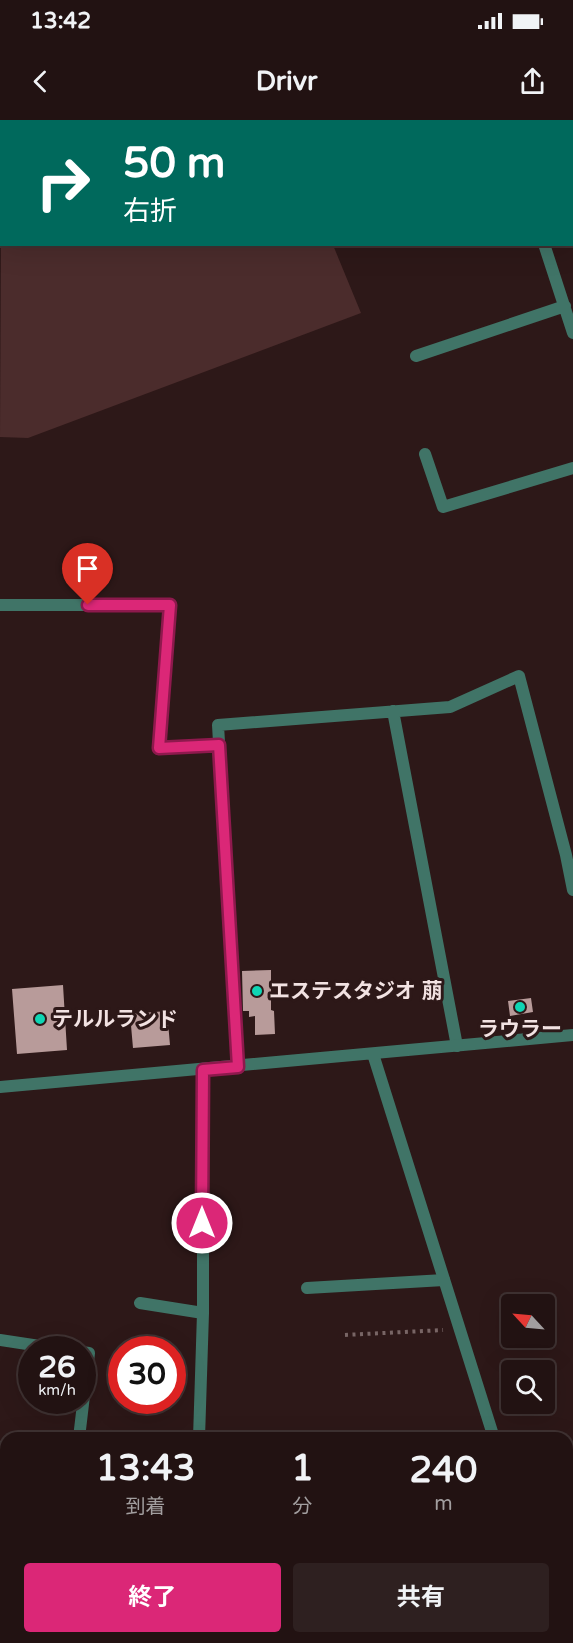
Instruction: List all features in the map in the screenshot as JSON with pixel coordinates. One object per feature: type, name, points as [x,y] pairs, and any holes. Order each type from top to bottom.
[{"type":"street","points":[[545,246],[573,333]]},
{"type":"street","points":[[416,356],[565,306]]},
{"type":"street","points":[[425,454],[443,507],[573,468]]},
{"type":"street","points":[[0,605],[170,605],[159,748],[219,745]]},
{"type":"street","points":[[238,1067],[218,725],[450,707],[519,676],[573,890]]},
{"type":"street","points":[[393,711],[457,1046]]},
{"type":"street","points":[[0,1087],[573,1035]]},
{"type":"street","points":[[373,1054],[492,1432]]},
{"type":"street","points":[[198,1432],[202,1313],[203,1070]]},
{"type":"street","points":[[307,1288],[444,1280]]},
{"type":"street","points":[[140,1303],[202,1313]]},
{"type":"street","points":[[0,1340],[18,1343]]},
{"type":"street","points":[[80,1432],[82,1414]]},
{"type":"path","points":[[345,1335],[460,1329]]},
{"type":"shaded area","points":[[1,246],[333,246],[361,313],[28,438],[0,437]]},
{"type":"building","name":"エステスタジオ 萠","points":[[271,970],[271,1010],[274,1011],[275,1034],[255,1035],[255,1016],[249,1017],[249,1011],[243,1011],[242,971]]},
{"type":"building","name":"テルルランド","points":[[63,985],[67,1050],[17,1054],[12,989]]},
{"type":"building","name":"ラウラー","points":[[531,998],[533,1012],[510,1016],[508,1001]]},
{"type":"building","points":[[167,1011],[170,1045],[133,1048],[130,1014]]},
{"type":"place","name":"エステスタジオ 萠","points":[[257,991]]},
{"type":"place","name":"ラウラー","points":[[520,1007]]},
{"type":"place","name":"テルルランド","points":[[40,1019]]},
{"type":"route","points":[[88,605],[170,605],[159,748],[219,745],[238,1067],[203,1070],[202,1223]]}]
